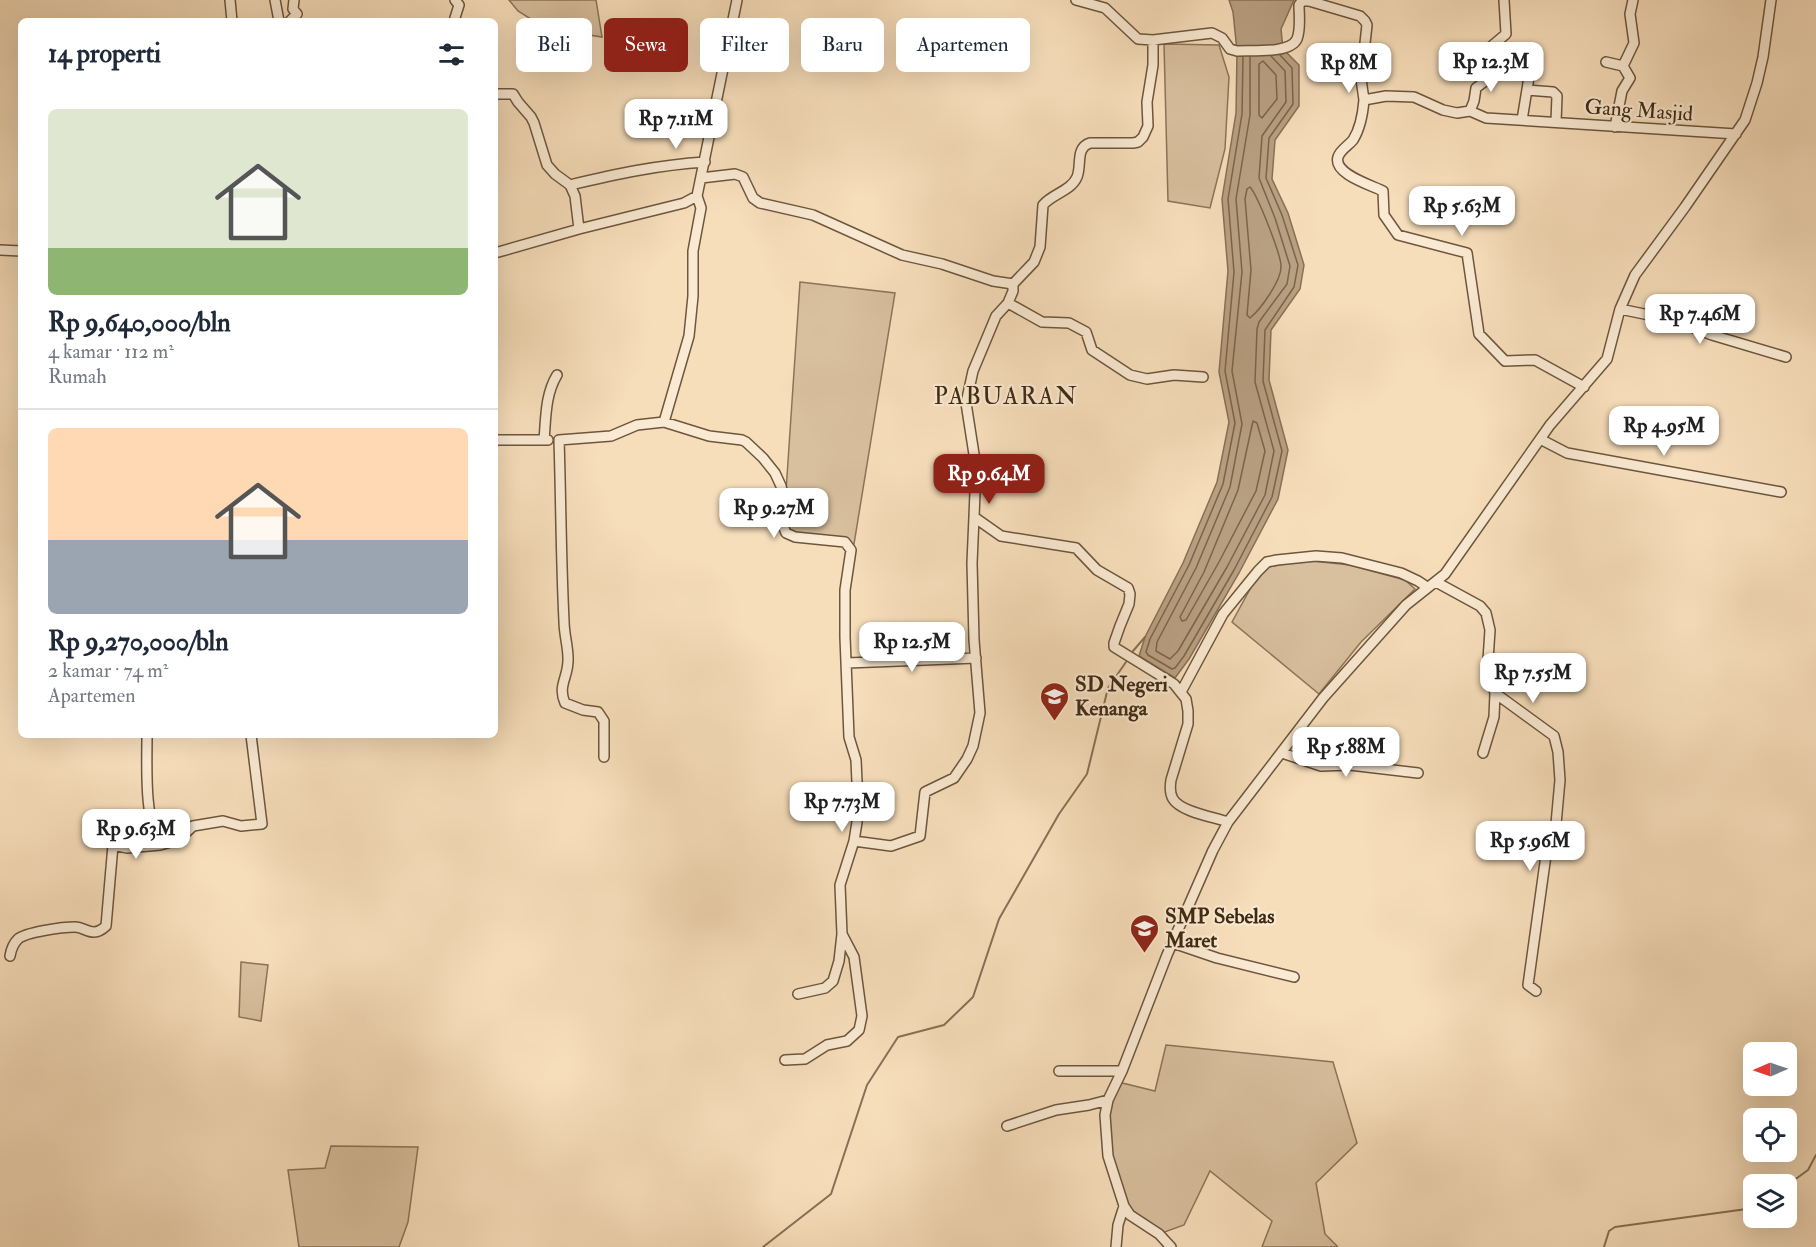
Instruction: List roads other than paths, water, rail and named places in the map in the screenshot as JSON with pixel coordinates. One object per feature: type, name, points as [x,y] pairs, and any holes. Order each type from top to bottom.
[{"type":"street","points":[[230,0],[232,18]]},
{"type":"street","points":[[275,0],[278,18]]},
{"type":"street","points":[[293,18],[297,14],[293,9],[294,0]]},
{"type":"street","points":[[455,0],[459,5],[455,18]]},
{"type":"street","points":[[664,422],[689,336],[693,296],[693,251],[701,208],[697,196],[737,0]]},
{"type":"street","points":[[1076,0],[1105,8],[1138,39],[1153,40],[1212,33],[1222,38],[1230,49],[1237,51],[1283,49],[1296,42],[1299,4],[1302,1],[1360,16],[1367,26],[1361,79],[1363,111],[1353,139],[1339,154],[1338,167],[1349,176],[1383,191],[1384,215],[1398,234],[1467,253],[1479,334],[1505,361],[1535,360],[1584,387]]},
{"type":"street","points":[[1470,111],[1476,88],[1484,82],[1487,50],[1506,34],[1504,0]]},
{"type":"street","points":[[1623,66],[1634,42],[1630,14],[1633,0]]},
{"type":"street","points":[[1171,1247],[1159,1234],[1130,1215],[1124,1206],[1111,1169],[1106,1146],[1105,1115],[1108,1100],[1213,850],[1228,822],[1323,698],[1406,605],[1445,574],[1550,425],[1607,359],[1620,309],[1635,275],[1745,120],[1763,57],[1771,0]]},
{"type":"street","points":[[854,841],[891,846],[920,837],[925,792],[954,777],[973,746],[980,713],[972,563],[976,467],[966,403],[974,371],[996,316],[1008,303],[1013,284],[1034,262],[1040,247],[1043,205],[1077,178],[1082,148],[1090,143],[1133,143],[1143,137],[1148,126],[1147,102],[1153,65],[1153,40]]},
{"type":"street","points":[[1522,120],[1533,53]]},
{"type":"street","points":[[1606,62],[1623,66],[1630,78],[1622,92],[1614,127]]},
{"type":"street","points":[[1527,90],[1553,92],[1557,96],[1556,122]]},
{"type":"street","points":[[498,94],[513,94],[531,117],[548,165],[555,174],[570,185],[575,196],[579,229]]},
{"type":"street","name":"Gang Masjid","points":[[1364,99],[1386,96],[1414,97],[1443,110],[1457,113],[1470,111],[1486,118],[1736,134]]},
{"type":"street","points":[[570,185],[632,170],[705,162]]},
{"type":"street","points":[[701,178],[735,174],[743,177],[753,198],[760,203],[813,216],[902,255],[942,264],[993,281],[1013,284]]},
{"type":"street","points":[[498,252],[684,203],[697,196]]},
{"type":"street","points":[[0,250],[18,251]]},
{"type":"street","points":[[1008,303],[1042,322],[1069,323],[1086,332],[1092,350],[1130,375],[1147,379],[1174,375],[1203,377]]},
{"type":"street","points":[[1620,309],[1673,321],[1786,357]]},
{"type":"street","points":[[544,440],[548,398],[551,385],[557,375]]},
{"type":"street","points":[[498,440],[559,440],[611,436],[637,426],[664,422],[709,436],[747,442],[775,473],[781,486],[785,504],[783,526],[786,533],[795,537],[848,544],[851,550],[845,590],[845,637],[849,737],[856,760],[857,822],[854,841],[840,885],[842,934],[839,961],[833,981],[825,988],[798,994]]},
{"type":"street","points":[[1540,439],[1567,453],[1781,492]]},
{"type":"street","points":[[559,440],[564,624],[568,659],[567,674],[561,694],[565,703],[583,710],[598,712],[604,721],[604,757]]},
{"type":"street","points":[[974,517],[1001,536],[1076,548],[1097,570],[1128,588],[1129,604],[1114,647],[1174,684],[1186,699],[1188,724],[1170,788],[1174,800],[1184,808],[1228,822]]},
{"type":"street","points":[[1181,692],[1223,614],[1267,562],[1316,556],[1342,558],[1401,573],[1427,587]]},
{"type":"street","points":[[1436,582],[1480,606],[1486,613],[1490,630],[1489,674],[1495,693],[1494,717],[1483,753]]},
{"type":"street","points":[[847,663],[976,658]]},
{"type":"street","points":[[1495,693],[1554,736],[1558,752],[1560,780],[1556,824],[1547,848],[1528,985],[1536,991]]},
{"type":"street","points":[[147,738],[148,795],[156,837],[160,845]]},
{"type":"street","points":[[10,956],[16,940],[24,935],[78,926],[88,932],[101,930],[106,926],[113,845],[127,848],[160,845],[178,840],[193,826],[223,821],[242,826],[262,824],[251,738]]},
{"type":"street","points":[[1282,753],[1321,766],[1350,765],[1418,773]]},
{"type":"street","points":[[785,1060],[805,1059],[827,1045],[847,1041],[859,1030],[862,1016],[854,957],[842,934]]},
{"type":"street","points":[[1173,943],[1217,958],[1294,977]]},
{"type":"street","points":[[1059,1071],[1122,1071]]},
{"type":"street","points":[[1007,1126],[1056,1110],[1108,1100]]},
{"type":"street","points":[[1116,1247],[1118,1225],[1124,1206]]},
{"type":"water","points":[[1229,0],[1294,0],[1281,29],[1283,49],[1299,65],[1299,106],[1275,140],[1272,179],[1288,213],[1304,265],[1300,289],[1271,330],[1269,380],[1288,450],[1278,499],[1239,573],[1189,659],[1175,678],[1139,656],[1145,637],[1183,563],[1217,482],[1229,422],[1219,372],[1228,271],[1222,199],[1236,113],[1237,51],[1233,12]]},
{"type":"waterway","points":[[1133,651],[1145,637]]},
{"type":"waterway","points":[[763,1247],[831,1194],[867,1085],[898,1037],[944,1025],[973,997],[999,919],[1059,814],[1087,774],[1108,688],[1126,662]]},
{"type":"waterway","points":[[1797,1178],[1808,1170],[1816,1155]]},
{"type":"waterway","points":[[1604,1247],[1609,1231],[1615,1227],[1743,1210]]},
{"type":"place","name":"SD Negeri Kenanga","points":[[1054,722]]},
{"type":"place","name":"SMP Sebelas Maret","points":[[1144,954]]},
{"type":"district","name":"PABUARAN","points":[[1006,396]]}]
